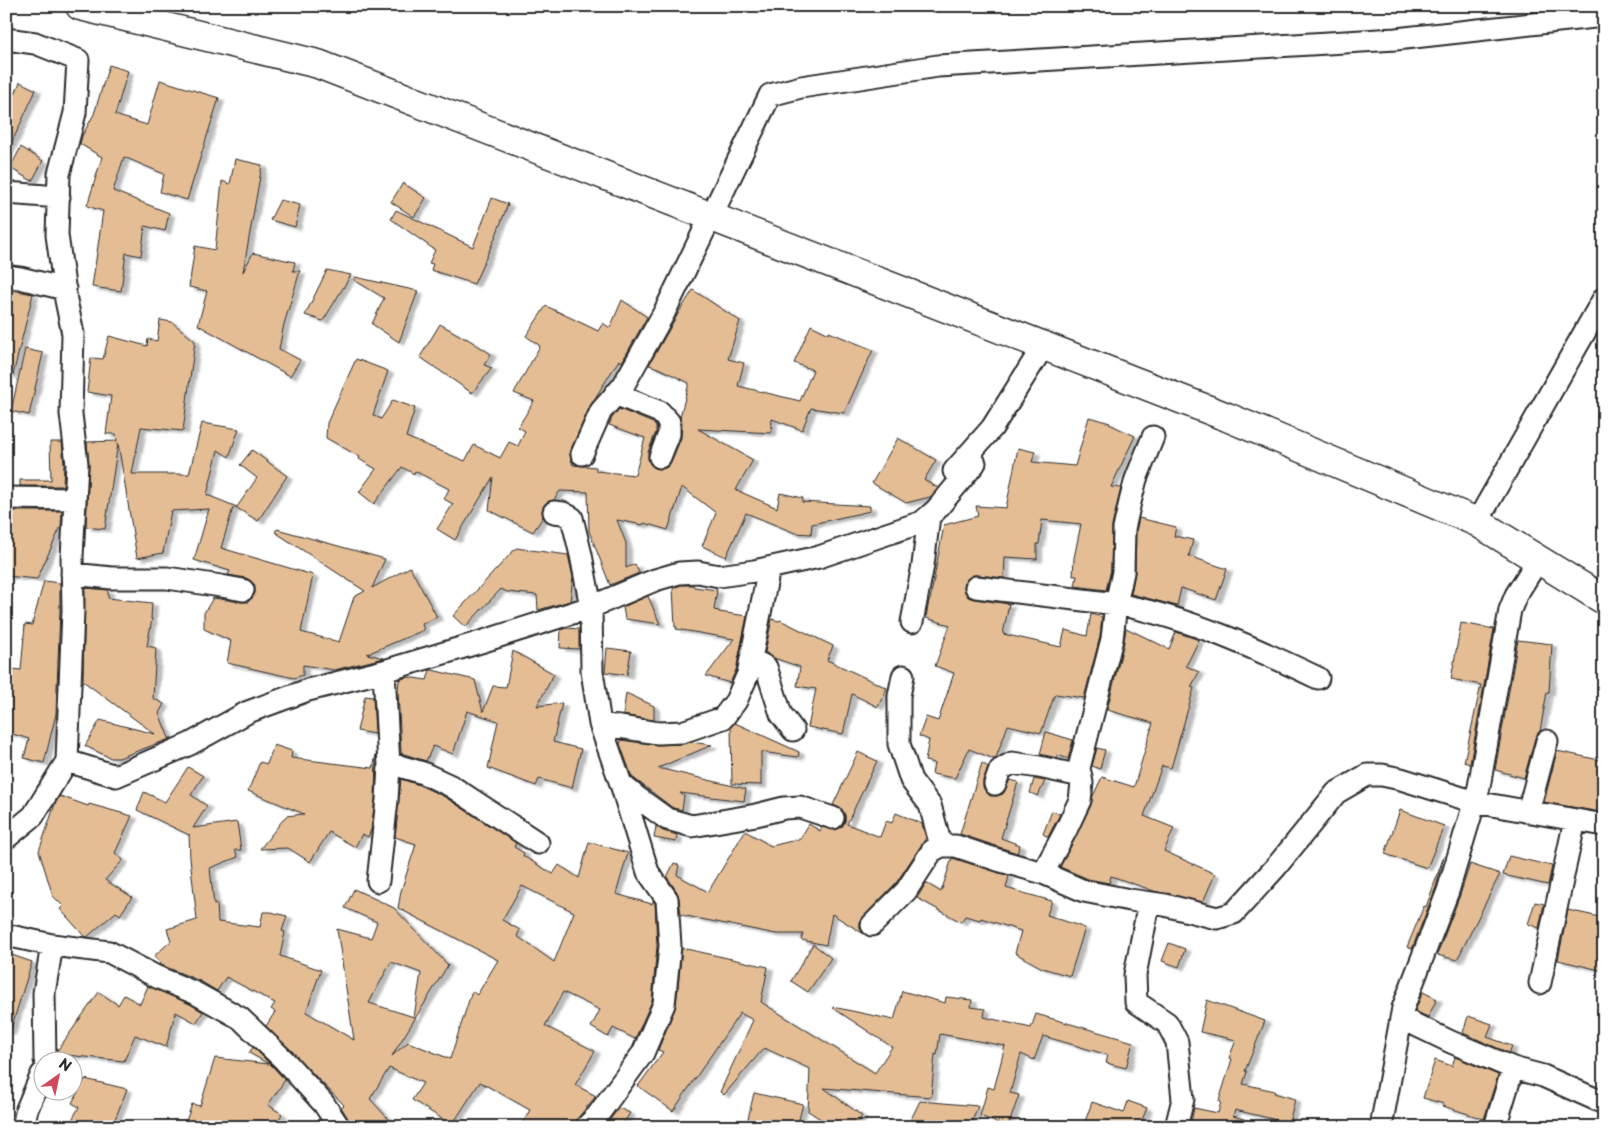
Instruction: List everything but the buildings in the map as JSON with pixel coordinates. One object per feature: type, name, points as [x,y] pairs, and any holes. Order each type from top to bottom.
[{"type":"street","points":[[80,6],[318,64],[1227,417],[1477,522],[1604,600]]},
{"type":"street","points":[[582,454],[601,411],[623,386],[664,313],[770,95],[801,87],[938,66],[1396,39],[1604,16]]},
{"type":"street","points":[[6,39],[35,43],[78,60],[75,113],[59,174],[57,235],[74,334],[71,414],[77,464],[67,761],[33,816],[6,838]]},
{"type":"street","points":[[6,193],[59,197]]},
{"type":"street","points":[[6,276],[65,290]]},
{"type":"street","points":[[1477,522],[1604,298]]},
{"type":"street","points":[[943,483],[992,428],[1044,346]]},
{"type":"street","points":[[615,394],[660,412],[669,422],[669,434],[660,457]]},
{"type":"street","points":[[1043,874],[1080,800],[1082,783],[1079,768],[1112,640],[1116,604],[1123,572],[1124,529],[1136,479],[1153,437]]},
{"type":"street","points":[[67,761],[116,776],[190,744],[248,712],[308,690],[384,671],[591,607],[655,580],[679,573],[698,572],[719,576],[770,568],[819,557],[922,522],[975,463]]},
{"type":"street","points":[[6,498],[75,498]]},
{"type":"street","points":[[554,512],[563,513],[572,518],[591,607],[592,671],[600,724],[648,872],[667,898],[670,946],[664,1004],[643,1053],[597,1116],[586,1127]]},
{"type":"street","points":[[912,622],[923,565],[929,516]]},
{"type":"street","points":[[1381,1127],[1403,1008],[1448,891],[1479,787],[1510,610],[1516,595],[1538,560]]},
{"type":"street","points":[[600,724],[658,733],[682,732],[723,718],[736,701],[748,674],[770,568]]},
{"type":"street","points":[[72,574],[112,578],[167,578],[243,590]]},
{"type":"street","points":[[976,587],[1143,609],[1206,628],[1318,678]]},
{"type":"street","points":[[751,659],[766,667],[781,714],[793,730]]},
{"type":"street","points":[[378,881],[389,763],[384,671]]},
{"type":"street","points":[[903,676],[899,696],[899,744],[911,780],[930,805],[941,846]]},
{"type":"street","points":[[1528,812],[1547,741]]},
{"type":"street","points":[[389,763],[423,773],[451,786],[538,843]]},
{"type":"street","points":[[995,784],[1000,770],[1012,763],[1081,776]]},
{"type":"street","points":[[872,925],[906,891],[932,851],[941,846],[956,846],[1043,874],[1084,890],[1165,905],[1217,918],[1234,913],[1276,867],[1336,793],[1367,775],[1382,775],[1400,779],[1475,802],[1604,825]]},
{"type":"street","points":[[621,784],[667,818],[692,826],[784,808],[800,807],[834,818]]},
{"type":"street","points":[[1540,983],[1575,820]]},
{"type":"street","points":[[1149,903],[1135,975],[1136,1002],[1167,1023],[1177,1042],[1183,1099],[1176,1127]]},
{"type":"street","points":[[6,935],[52,946],[109,952],[157,977],[195,993],[240,1018],[324,1104],[339,1127]]},
{"type":"street","points":[[45,1050],[44,993],[52,946]]},
{"type":"street","points":[[1401,1018],[1514,1068],[1543,1076],[1604,1103]]},
{"type":"street","points":[[1495,1127],[1514,1068]]},
{"type":"street","points":[[23,1127],[32,1097]]}]
